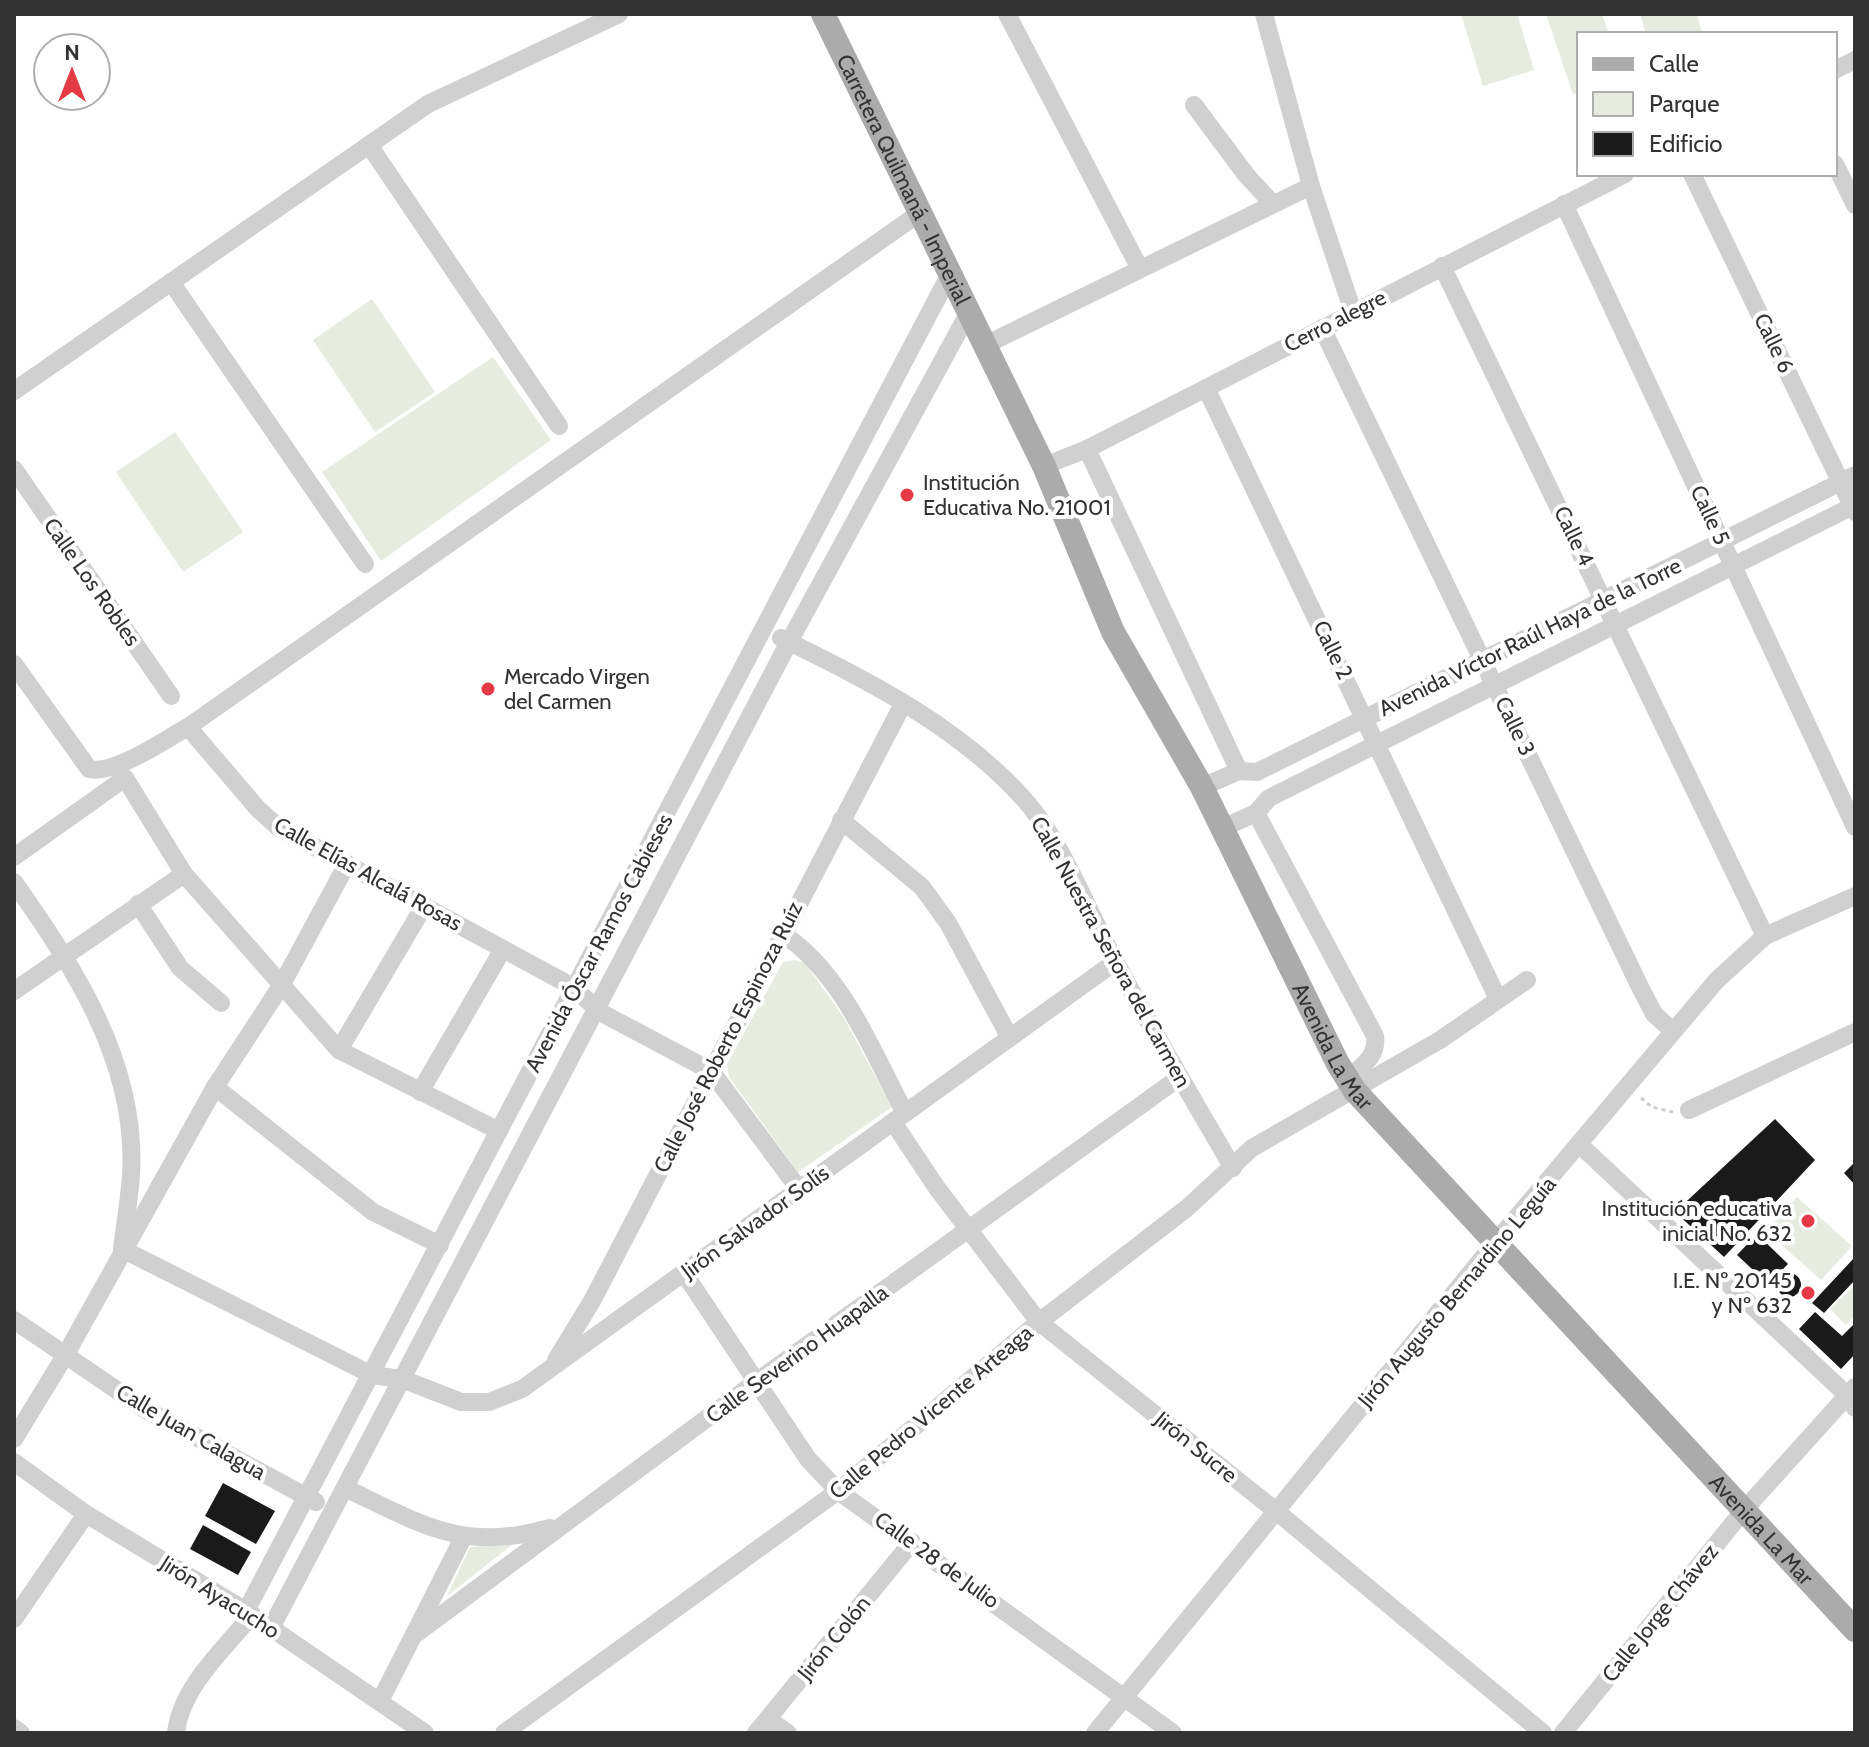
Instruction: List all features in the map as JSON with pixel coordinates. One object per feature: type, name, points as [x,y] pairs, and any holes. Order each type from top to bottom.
[{"type":"main road","name":"Carretera Quilmaná - Imperial","points":[[823,14],[985,345]]},
{"type":"main road","name":"Avenida La Mar","points":[[985,345],[1044,466],[1113,632],[1202,787],[1352,1085],[1855,1630]]},
{"type":"street","points":[[14,391],[428,104],[619,14]]},
{"type":"street","points":[[1007,14],[1140,269]]},
{"type":"street","points":[[1264,14],[1311,186],[1353,312]]},
{"type":"street","points":[[1837,69],[1855,60]]},
{"type":"street","points":[[1194,105],[1247,176],[1272,203]]},
{"type":"street","points":[[369,145],[559,426]]},
{"type":"street","points":[[1837,168],[1855,205]]},
{"type":"street","name":"Cerro alegre","points":[[1044,466],[1087,449],[1621,176]]},
{"type":"street","name":"Calle 6","points":[[1693,176],[1848,478],[1854,508]]},
{"type":"street","points":[[985,345],[1311,186]]},
{"type":"street","name":"Calle 5","points":[[1564,204],[1855,827]]},
{"type":"street","points":[[14,664],[89,769],[98,772],[119,765],[188,727],[921,212]]},
{"type":"street","name":"Calle 4","points":[[1442,266],[1765,936]]},
{"type":"street","name":"Avenida Óscar Ramos Cabieses","points":[[176,1733],[178,1716],[199,1680],[249,1613],[950,274]]},
{"type":"street","points":[[171,282],[365,564]]},
{"type":"street","name":"Avenida Óscar Ramos Cabieses","points":[[271,1628],[598,1011],[789,642],[969,312]]},
{"type":"street","name":"Calle 3","points":[[1322,328],[1640,987],[1654,1014],[1673,1031]]},
{"type":"street","name":"Calle 2","points":[[1206,388],[1498,999]]},
{"type":"street","points":[[1087,449],[1239,771]]},
{"type":"street","name":"Calle Los Robles","points":[[14,469],[171,696]]},
{"type":"street","name":"Avenida Víctor Raúl Haya de la Torre","points":[[1202,787],[1239,771],[1257,772],[1848,478]]},
{"type":"street","name":"Avenida Víctor Raúl Haya de la Torre","points":[[1222,828],[1256,813],[1269,798],[1375,743],[1854,508]]},
{"type":"street","name":"Calle Nuestra Señora del Carmen","points":[[764,630],[903,704],[961,742],[1023,798],[1041,819],[1115,962],[1233,1168]]},
{"type":"street","name":"Calle José Roberto Espinoza Ruíz","points":[[551,1369],[592,1301],[903,704]]},
{"type":"street","name":"Calle Elías Alcalá Rosas","points":[[188,727],[258,809],[278,827],[575,988],[598,1011],[711,1071]]},
{"type":"street","points":[[14,857],[125,778],[184,874],[339,1050],[499,1131]]},
{"type":"street","points":[[1256,813],[1375,1036],[1377,1048],[1352,1085]]},
{"type":"street","points":[[841,820],[922,887],[948,923],[1010,1038]]},
{"type":"street","points":[[14,1439],[66,1354],[215,1087],[281,986],[347,864]]},
{"type":"street","points":[[14,991],[184,874]]},
{"type":"street","points":[[14,882],[66,956],[80,988],[99,1015],[118,1069],[131,1174],[122,1249]]},
{"type":"street","name":"Jirón Augusto Bernardino Leguía","points":[[1095,1733],[1495,1243],[1716,981],[1765,936],[1855,896]]},
{"type":"street","points":[[138,904],[180,968],[221,1003]]},
{"type":"street","points":[[339,1050],[424,906]]},
{"type":"street","name":"Jirón Sucre","points":[[783,934],[803,948],[829,977],[899,1118],[969,1230],[1039,1322],[1276,1511],[1543,1733]]},
{"type":"street","points":[[420,1092],[503,949]]},
{"type":"street","name":"Jirón Salvador Solís","points":[[122,1249],[372,1375],[402,1379],[461,1402],[475,1403],[522,1389],[1115,962]]},
{"type":"street","name":"Calle Pedro Vicente Arteaga","points":[[504,1733],[838,1491],[1039,1322],[1233,1168],[1252,1148],[1352,1085],[1440,1040],[1527,980]]},
{"type":"street","points":[[1689,1110],[1855,1032]]},
{"type":"street","points":[[711,1071],[799,1189]]},
{"type":"street","name":"Calle Severino Huapalla","points":[[417,1633],[756,1382],[1180,1077]]},
{"type":"street","points":[[215,1087],[373,1212],[440,1245]]},
{"type":"street","points":[[1580,1145],[1852,1397]]},
{"type":"street","name":"Calle 28 de Julio","points":[[684,1273],[808,1459],[838,1491],[1173,1733]]},
{"type":"street","name":"Calle Juan Calagua","points":[[14,1320],[143,1408],[333,1511]]},
{"type":"street","name":"Calle Jorge Chávez","points":[[1563,1733],[1744,1510],[1852,1397]]},
{"type":"street","name":"Jirón Ayacucho","points":[[14,1462],[86,1514],[249,1613],[425,1733]]},
{"type":"street","points":[[345,1488],[434,1530],[463,1538],[529,1534],[564,1523]]},
{"type":"street","points":[[14,1619],[86,1514]]},
{"type":"street","points":[[380,1701],[463,1538]]},
{"type":"street","name":"Jirón Colón","points":[[762,1726],[912,1542]]},
{"type":"street","points":[[762,1726],[788,1733]]},
{"type":"street","points":[[14,1728],[21,1733]]},
{"type":"path","points":[[1627,1087],[1664,1111],[1689,1110]]},
{"type":"green space","points":[[1461,14],[1517,14],[1534,70],[1483,86]]},
{"type":"green space","points":[[1546,14],[1602,14],[1608,32],[1577,32],[1577,93],[1573,94]]},
{"type":"green space","points":[[1640,14],[1697,14],[1702,32],[1645,32]]},
{"type":"green space","points":[[372,299],[435,392],[375,432],[313,340]]},
{"type":"green space","points":[[493,357],[551,440],[381,561],[322,472]]},
{"type":"green space","points":[[175,432],[243,532],[183,572],[116,472]]},
{"type":"green space","points":[[795,960],[805,963],[844,1018],[892,1107],[798,1172],[729,1077],[727,1064],[783,962]]},
{"type":"green space","points":[[1797,1197],[1852,1246],[1821,1280],[1766,1231]]},
{"type":"green space","points":[[1855,1285],[1855,1316],[1846,1325],[1830,1309]]},
{"type":"green space","points":[[512,1545],[447,1596],[470,1547]]},
{"type":"building","points":[[1775,1119],[1815,1160],[1724,1257],[1675,1212]]},
{"type":"building","points":[[1855,1162],[1855,1185],[1844,1173]]},
{"type":"building","points":[[1757,1234],[1788,1264],[1768,1284],[1737,1255]]},
{"type":"building","points":[[1855,1257],[1855,1280],[1824,1313],[1812,1303]]},
{"type":"building","points":[[1789,1273],[1797,1277],[1801,1285],[1797,1293],[1789,1297],[1781,1293],[1777,1285],[1781,1277]]},
{"type":"building","points":[[1815,1312],[1842,1336],[1855,1323],[1855,1354],[1841,1369],[1799,1329]]},
{"type":"building","points":[[223,1483],[275,1511],[256,1544],[205,1516]]},
{"type":"building","points":[[203,1525],[251,1552],[238,1575],[190,1549]]},
{"type":"place","name":"Institución Educativa No. 21001","points":[[907,495]]},
{"type":"place","name":"Mercado Virgen del Carmen","points":[[488,689]]},
{"type":"place","name":"Institución educativa inicial No. 632","points":[[1808,1221]]},
{"type":"place","name":"I.E. Nº 20145 y Nº 632","points":[[1808,1293]]}]
